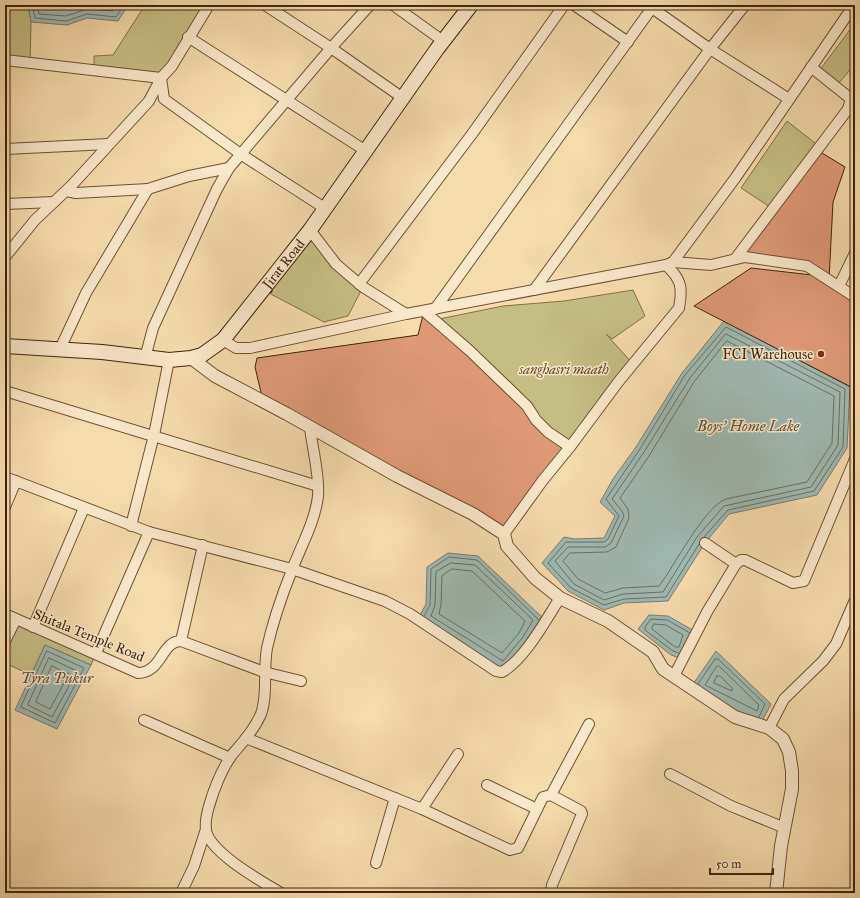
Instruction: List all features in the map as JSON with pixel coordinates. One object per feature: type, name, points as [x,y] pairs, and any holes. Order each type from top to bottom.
[{"type":"main road","name":"Jirat Road","points":[[5,346],[102,352],[169,360],[192,358],[210,350],[223,340],[310,230],[443,41],[471,5]]},
{"type":"street","points":[[5,256],[35,220],[66,191],[149,102],[162,78],[172,66],[188,37],[209,5]]},
{"type":"street","points":[[265,5],[331,48],[403,98]]},
{"type":"street","points":[[145,358],[153,328],[229,168],[288,101],[331,48],[370,5]]},
{"type":"street","points":[[393,5],[443,41]]},
{"type":"street","points":[[359,284],[472,134],[564,5]]},
{"type":"street","points":[[574,5],[628,42]]},
{"type":"street","points":[[534,290],[710,49],[744,5]]},
{"type":"street","points":[[669,263],[736,177],[811,67],[851,17],[854,5]]},
{"type":"street","points":[[435,309],[653,6],[710,49],[789,99]]},
{"type":"street","points":[[188,37],[366,151]]},
{"type":"street","points":[[5,60],[162,78]]},
{"type":"street","points":[[735,259],[848,108],[851,99],[811,67]]},
{"type":"street","points":[[162,78],[164,99],[242,155],[326,208]]},
{"type":"street","points":[[5,149],[110,144]]},
{"type":"street","points":[[66,191],[76,193],[148,189],[189,176],[229,168]]},
{"type":"street","points":[[60,349],[86,293],[148,189]]},
{"type":"street","points":[[5,204],[54,202]]},
{"type":"street","points":[[310,230],[336,264],[359,284],[406,314]]},
{"type":"street","points":[[839,286],[855,253]]},
{"type":"street","points":[[223,340],[236,348],[250,348],[406,314],[669,263],[711,265],[745,257],[807,266],[855,297]]},
{"type":"street","points":[[504,534],[543,480],[678,308],[681,296],[681,286],[669,263]]},
{"type":"street","points":[[424,311],[482,362],[527,406],[536,420],[548,432],[570,447]]},
{"type":"street","points":[[192,358],[215,376],[397,476],[473,514],[504,534],[507,546],[535,578],[560,598],[608,621],[652,652],[664,669],[735,717],[769,728],[783,739],[790,758],[792,789],[779,860],[776,893]]},
{"type":"street","points":[[131,526],[154,435],[169,360]]},
{"type":"street","points":[[5,391],[318,486]]},
{"type":"street","points":[[181,893],[194,866],[206,829],[207,815],[212,793],[230,758],[255,726],[261,713],[264,700],[264,672],[267,648],[279,605],[292,569],[306,537],[318,497],[318,486],[310,427]]},
{"type":"street","points":[[674,676],[707,612],[736,564],[741,560],[745,560],[793,584],[804,581],[855,460]]},
{"type":"street","points":[[5,477],[149,532],[292,569],[398,607],[496,671],[502,672],[510,668],[531,642],[560,598]]},
{"type":"street","points":[[5,507],[16,481]]},
{"type":"street","points":[[33,627],[84,508]]},
{"type":"street","points":[[96,653],[149,532]]},
{"type":"street","points":[[705,543],[736,564]]},
{"type":"street","points":[[203,545],[181,641],[264,672],[301,681]]},
{"type":"street","points":[[769,728],[784,700],[823,661],[836,644],[855,600]]},
{"type":"street","name":"Shitala Temple Road","points":[[5,614],[96,653],[138,673],[146,673],[151,670],[172,644],[181,641]]},
{"type":"street","points":[[5,641],[16,619]]},
{"type":"street","points":[[144,720],[230,758]]},
{"type":"street","points":[[551,795],[590,724]]},
{"type":"street","points":[[246,738],[422,808],[510,850],[514,850],[520,844],[543,797],[551,795],[578,809],[582,814],[552,885],[551,893]]},
{"type":"street","points":[[422,808],[458,754]]},
{"type":"street","points":[[670,774],[731,806],[785,828]]},
{"type":"street","points":[[487,785],[537,809]]},
{"type":"street","points":[[376,863],[395,798]]},
{"type":"street","points":[[206,829],[208,838],[221,853],[280,893]]},
{"type":"green space","points":[[5,5],[28,5],[31,22],[30,63],[5,60]]},
{"type":"green space","points":[[145,5],[209,5],[161,78],[94,70],[94,56],[113,55]]},
{"type":"green space","points":[[855,23],[855,64],[838,84],[819,71]]},
{"type":"green space","points":[[787,121],[820,147],[773,209],[741,188]]},
{"type":"green space","points":[[310,230],[363,287],[348,316],[324,322],[263,290]]},
{"type":"green space","name":"sanghasri maath","points":[[633,290],[645,316],[612,339],[606,334],[633,364],[570,447],[439,319],[503,306],[564,301]]},
{"type":"green space","points":[[16,619],[96,653],[91,665],[45,645],[31,675],[5,663],[5,641]]},
{"type":"water","points":[[28,5],[128,5],[118,21],[87,18],[67,25],[31,22]]},
{"type":"water","name":"Boys' Home Lake","points":[[724,321],[850,387],[847,448],[817,495],[729,514],[705,543],[668,601],[624,603],[604,610],[568,591],[542,563],[564,537],[574,539],[604,538],[615,516],[600,502],[613,479],[636,447],[682,373]]},
{"type":"water","points":[[448,553],[478,556],[545,620],[502,672],[418,619],[426,604],[427,567]]},
{"type":"water","points":[[649,615],[668,616],[696,632],[683,659],[671,655],[638,629]]},
{"type":"water","name":"Tyra Pukur","points":[[45,645],[91,665],[57,729],[15,710]]},
{"type":"water","points":[[716,651],[771,704],[760,725],[691,687]]},
{"type":"building","points":[[817,150],[845,167],[833,202],[829,280],[807,266],[735,259]]},
{"type":"building","name":"FCI Warehouse","points":[[751,268],[821,276],[855,301],[855,389],[694,306]]},
{"type":"building","points":[[424,311],[570,447],[504,534],[263,401],[255,367],[257,358],[418,335]]},
{"type":"place","name":"FCI Warehouse","points":[[821,354]]}]
